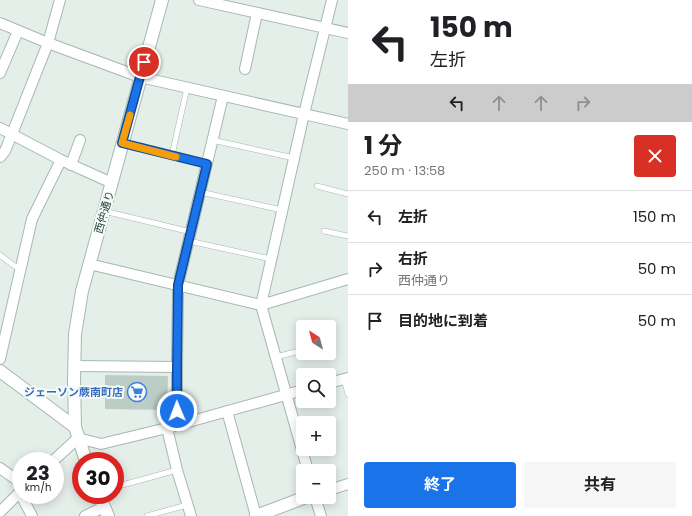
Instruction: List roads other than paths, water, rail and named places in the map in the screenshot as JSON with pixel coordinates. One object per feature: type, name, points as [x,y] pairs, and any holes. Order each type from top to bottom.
[{"type":"street","points":[[0,157],[5,151],[48,43],[60,0]]},
{"type":"street","name":"西仲通り","points":[[76,433],[74,366],[75,334],[82,291],[162,0]]},
{"type":"street","points":[[199,0],[348,33]]},
{"type":"street","points":[[306,464],[261,305],[304,114],[332,0]]},
{"type":"street","points":[[245,69],[257,13]]},
{"type":"street","points":[[0,23],[48,43],[140,77],[348,124]]},
{"type":"street","points":[[0,73],[18,31]]},
{"type":"street","points":[[177,425],[178,285],[223,96]]},
{"type":"street","points":[[0,128],[71,165],[112,183]]},
{"type":"street","points":[[71,165],[80,140]]},
{"type":"street","points":[[0,359],[32,219],[62,160]]},
{"type":"street","points":[[89,264],[261,305],[348,279]]},
{"type":"street","points":[[74,366],[177,368]]},
{"type":"street","points":[[0,371],[76,433],[102,444],[167,428],[296,392]]},
{"type":"street","points":[[336,381],[346,378]]},
{"type":"street","points":[[227,411],[256,516],[296,501]]},
{"type":"street","points":[[167,428],[177,470],[191,516]]},
{"type":"street","points":[[60,452],[76,433]]},
{"type":"street","points":[[76,433],[83,452]]},
{"type":"street","points":[[0,468],[12,481]]},
{"type":"street","points":[[336,488],[348,484]]},
{"type":"street","points":[[0,512],[12,500]]},
{"type":"street","points":[[27,504],[32,516]]},
{"type":"street","points":[[317,504],[321,516]]},
{"type":"street","points":[[85,516],[106,512]]},
{"type":"lane","points":[[172,155],[187,88]]},
{"type":"lane","points":[[212,140],[294,158]]},
{"type":"lane","points":[[122,143],[207,164]]},
{"type":"lane","points":[[317,186],[348,194]]},
{"type":"lane","points":[[200,192],[282,210]]},
{"type":"lane","points":[[104,211],[271,259]]},
{"type":"lane","points":[[324,231],[348,236]]},
{"type":"lane","points":[[0,255],[21,270]]},
{"type":"lane","points":[[276,357],[296,352]]},
{"type":"lane","points":[[346,378],[348,394]]},
{"type":"lane","points":[[124,485],[177,470]]},
{"type":"lane","points":[[147,516],[187,505]]},
{"type":"place","name":"ジェーソン蕨南町店","points":[[137,392]]}]
